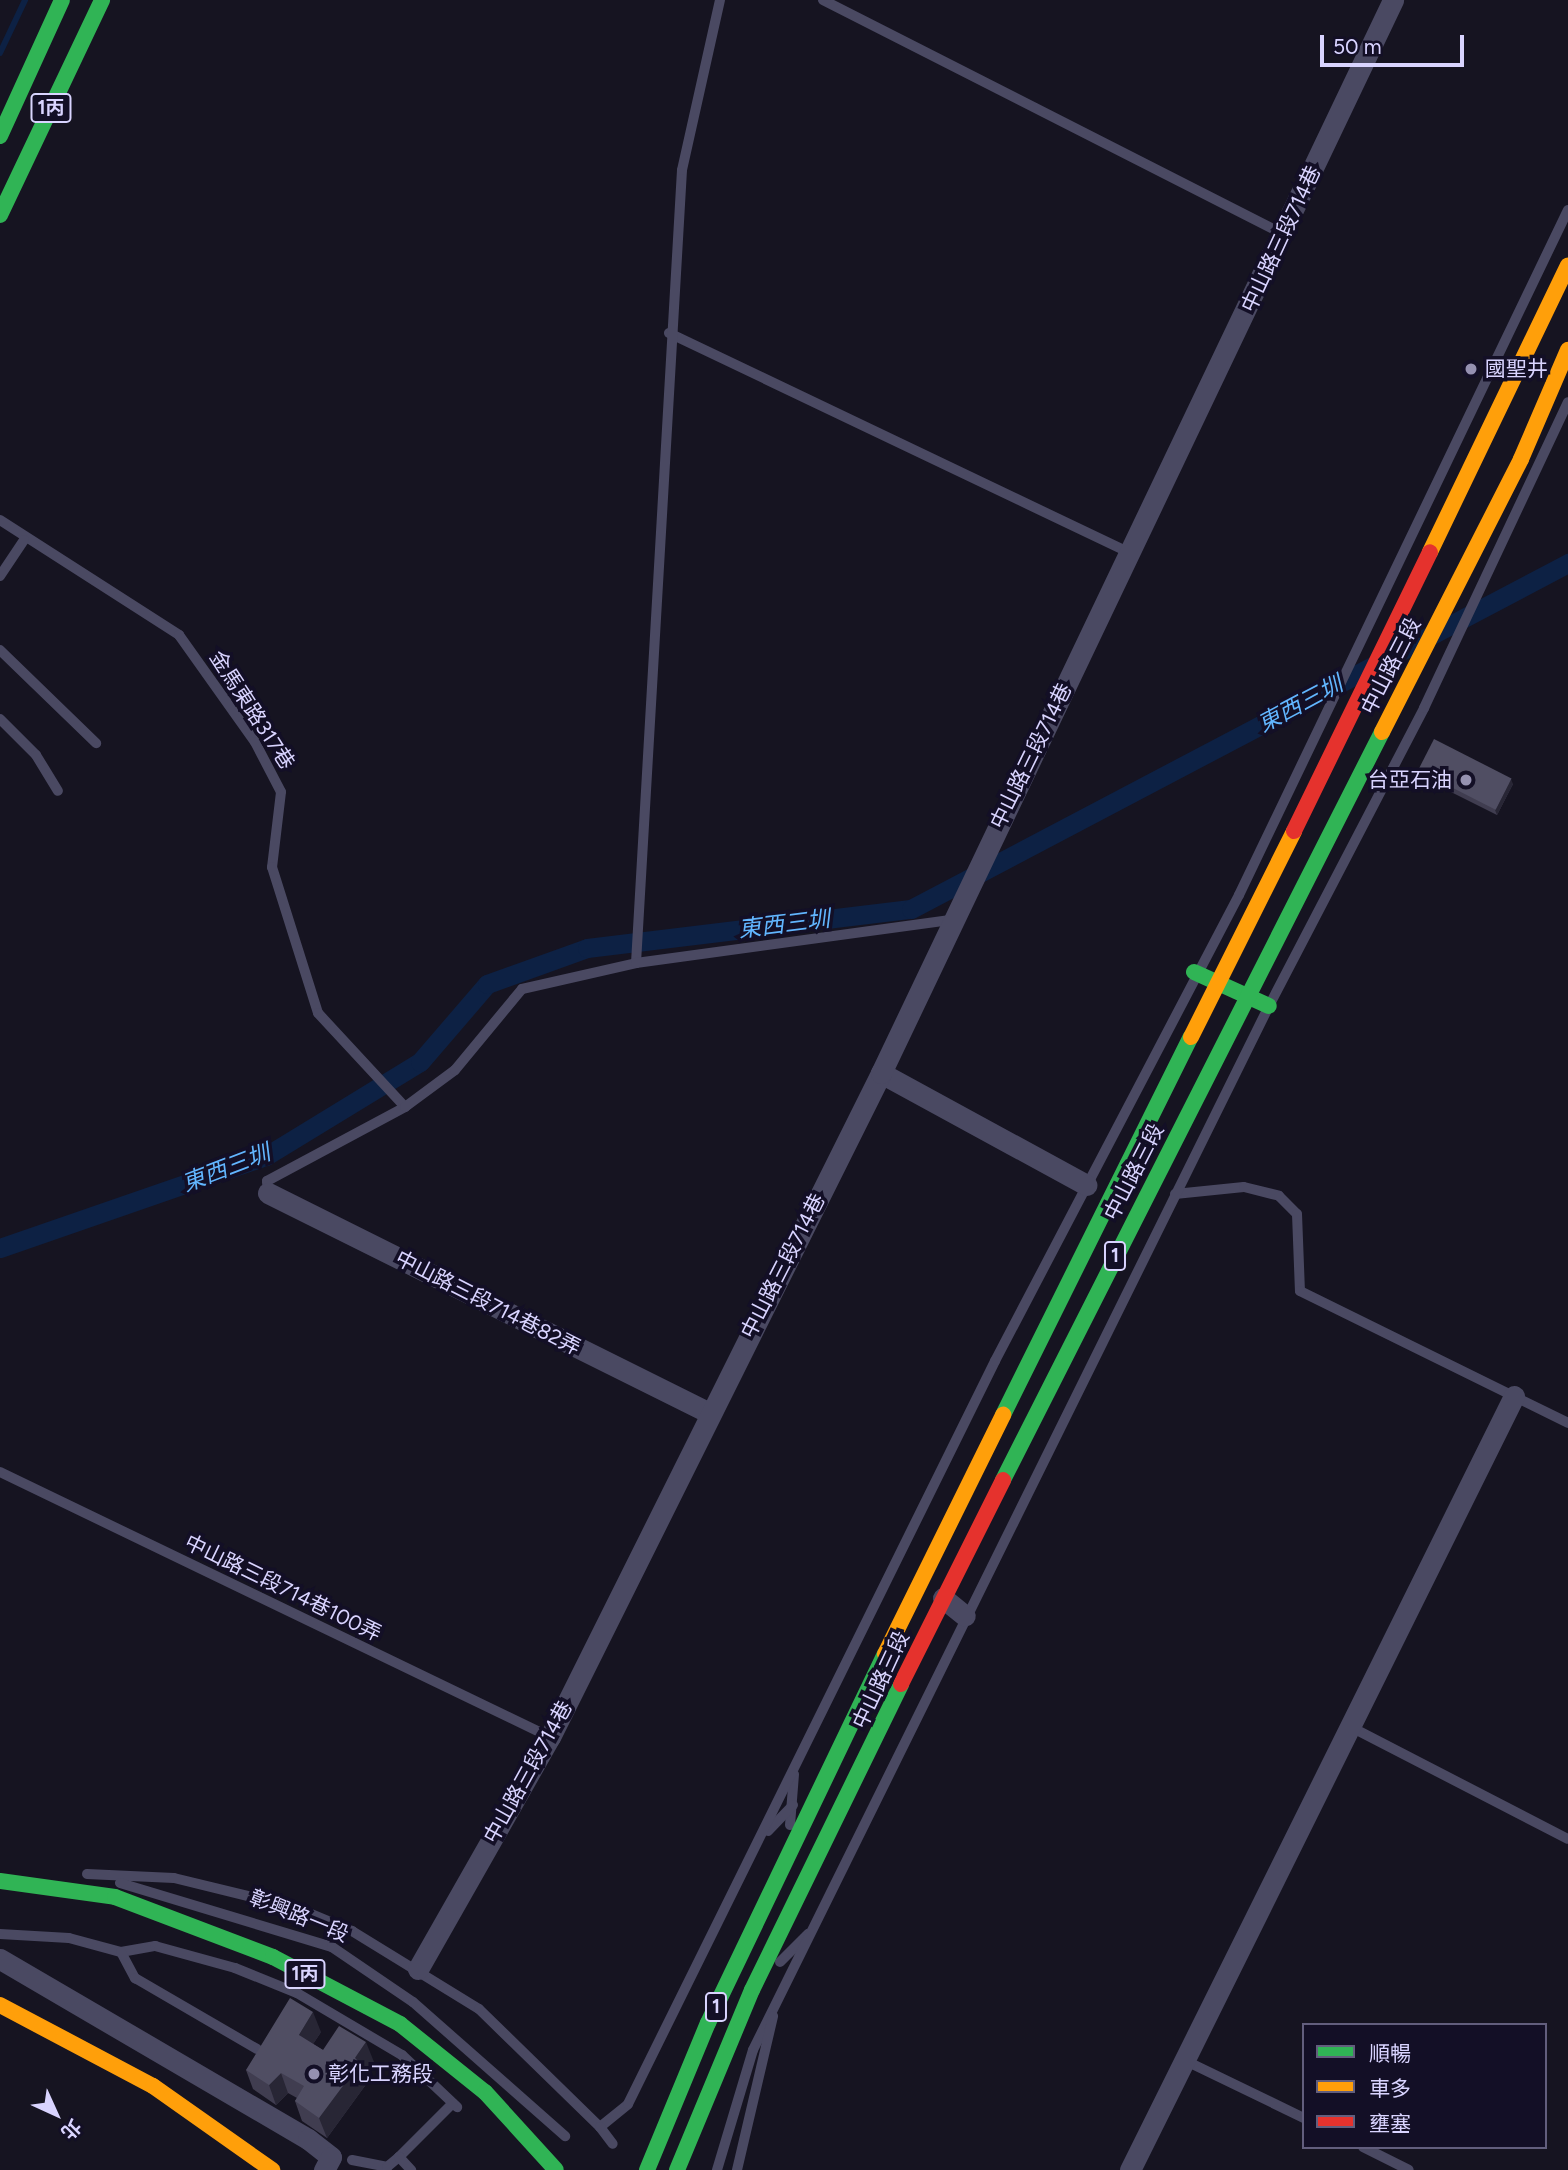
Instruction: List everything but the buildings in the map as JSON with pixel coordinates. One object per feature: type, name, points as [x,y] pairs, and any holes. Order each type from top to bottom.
[{"type":"main road","name":"1丙","points":[[0,136],[62,0]]},
{"type":"main road","name":"1丙","points":[[0,215],[102,0]]},
{"type":"main road","name":"中山路三段","points":[[677,2170],[752,1990],[943,1598],[1245,995],[1502,450],[1568,265]]},
{"type":"main road","name":"中山路三段","points":[[783,1876],[824,1782],[1219,982],[1502,450],[1568,350]]},
{"type":"main road","points":[[1465,432],[1538,466]]},
{"type":"main road","points":[[1194,972],[1269,1006]]},
{"type":"main road","name":"1","points":[[648,2170],[656,2141],[783,1876]]},
{"type":"main road","name":"1丙","points":[[0,1879],[115,1897],[273,1957],[342,1993],[400,2024],[485,2092],[556,2170]]},
{"type":"main road","points":[[0,2005],[153,2086],[272,2170]]},
{"type":"street","name":"中山路三段714巷","points":[[418,1969],[550,1737],[709,1413],[881,1073],[951,919],[1284,235],[1393,0]]},
{"type":"street","points":[[881,1073],[1086,1185]]},
{"type":"street","name":"中山路三段714巷82弄","points":[[268,1193],[709,1413]]},
{"type":"street","points":[[1130,2170],[1347,1725],[1514,1396]]},
{"type":"street","points":[[943,1598],[965,1616]]},
{"type":"street","points":[[0,1959],[308,2139],[331,2157],[324,2170]]},
{"type":"lane","points":[[636,963],[668,333],[682,170],[720,0]]},
{"type":"lane","points":[[823,0],[1284,235]]},
{"type":"lane","name":"中山路三段","points":[[794,1768],[1194,972],[1239,895],[1465,432],[1568,210]]},
{"type":"lane","points":[[668,333],[1130,553]]},
{"type":"lane","name":"1","points":[[815,1927],[965,1616],[1175,1194],[1424,708],[1568,402]]},
{"type":"lane","name":"金馬東路317巷","points":[[0,520],[24,540],[179,635],[255,741],[281,792],[272,867],[318,1013],[405,1108]]},
{"type":"lane","points":[[0,576],[24,540]]},
{"type":"lane","points":[[0,650],[96,743]]},
{"type":"lane","points":[[0,719],[36,755],[58,791]]},
{"type":"lane","points":[[268,1193],[267,1181],[405,1108],[455,1070],[522,989],[636,963],[951,919]]},
{"type":"lane","points":[[1175,1194],[1244,1187],[1279,1196],[1297,1214],[1300,1291],[1568,1423]]},
{"type":"lane","name":"中山路三段714巷100弄","points":[[0,1472],[550,1737]]},
{"type":"lane","points":[[1347,1725],[1568,1839]]},
{"type":"lane","points":[[783,1876],[794,1768]]},
{"type":"lane","name":"1","points":[[600,2127],[628,2104],[794,1768]]},
{"type":"lane","points":[[761,1838],[792,1806],[824,1782]]},
{"type":"lane","name":"彰興路一段","points":[[74,1874],[87,1874],[332,1947],[413,2002],[565,2136]]},
{"type":"lane","points":[[87,1874],[174,1878],[297,1908],[418,1969],[479,2009],[600,2127],[613,2144]]},
{"type":"lane","points":[[0,1879],[61,1875]]},
{"type":"lane","points":[[752,1990],[815,1927]]},
{"type":"lane","points":[[717,2170],[753,2050],[815,1927]]},
{"type":"lane","points":[[0,1934],[69,1938],[121,1952],[155,1946],[297,1993],[402,2055],[455,2105],[387,2168],[352,2160]]},
{"type":"lane","points":[[121,1952],[135,1978],[257,2049]]},
{"type":"lane","points":[[737,2170],[776,2002]]},
{"type":"lane","points":[[1184,2060],[1302,2117]]},
{"type":"lane","points":[[638,2170],[656,2141]]},
{"type":"lane","points":[[1367,2149],[1409,2170]]},
{"type":"lane","points":[[399,2157],[411,2170]]},
{"type":"waterway","points":[[0,53],[25,0]]},
{"type":"waterway","name":"東西三圳","points":[[0,1248],[266,1156],[420,1062],[487,984],[587,948],[911,909],[1568,563]]},
{"type":"traffic: fast","points":[[0,136],[62,0]]},
{"type":"traffic: fast","points":[[0,215],[102,0]]},
{"type":"traffic: fast","points":[[1003,1480],[1382,732]]},
{"type":"traffic: fast","points":[[1194,972],[1269,1006]]},
{"type":"traffic: fast","points":[[1003,1415],[1191,1037]]},
{"type":"traffic: fast","points":[[647,2170],[708,2023],[885,1654]]},
{"type":"traffic: fast","points":[[677,2170],[752,1990],[901,1684]]},
{"type":"traffic: fast","points":[[0,1881],[115,1897],[273,1957],[400,2024],[485,2092],[556,2170]]},
{"type":"traffic: slow","points":[[1430,552],[1568,265]]},
{"type":"traffic: slow","points":[[1382,732],[1521,459],[1568,350]]},
{"type":"traffic: slow","points":[[1191,1037],[1294,831]]},
{"type":"traffic: slow","points":[[885,1654],[1003,1415]]},
{"type":"traffic: slow","points":[[0,2005],[153,2086],[272,2170]]},
{"type":"traffic: jam","points":[[1294,831],[1430,552]]},
{"type":"traffic: jam","points":[[901,1684],[1003,1480]]},
{"type":"place","name":"國聖井","points":[[1471,369]]},
{"type":"place","name":"台亞石油","points":[[1466,780]]},
{"type":"place","name":"彰化工務段","points":[[314,2074]]}]
